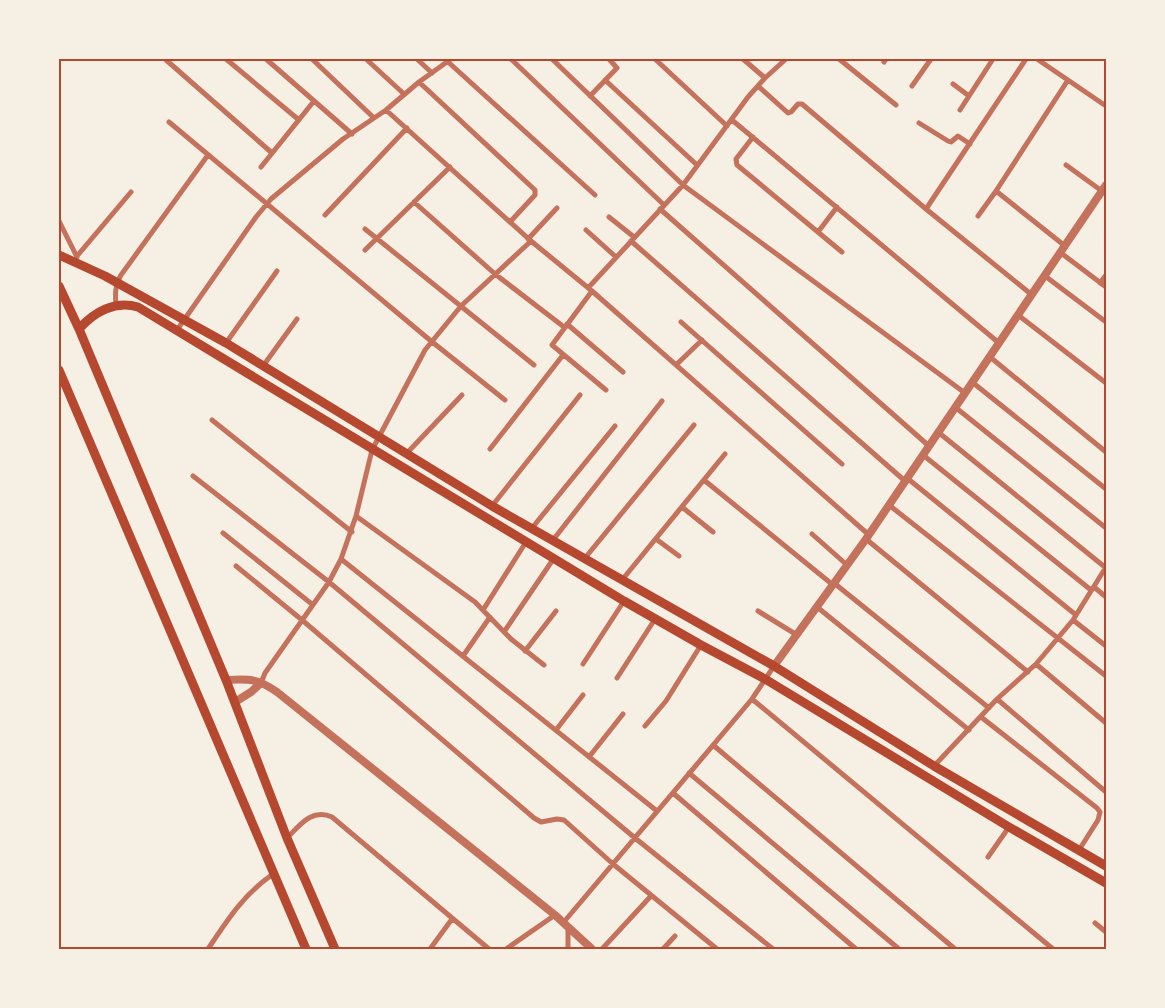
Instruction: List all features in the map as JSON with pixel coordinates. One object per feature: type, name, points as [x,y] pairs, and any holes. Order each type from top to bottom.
[{"type":"main road","points":[[59,255],[79,260],[226,343],[492,506],[774,666],[934,766],[1106,866]]},
{"type":"main road","points":[[59,286],[79,329],[226,680],[287,838],[335,949]]},
{"type":"main road","points":[[79,329],[97,313],[116,305],[138,307],[624,601],[700,645],[765,679],[1009,827],[1106,883]]},
{"type":"main road","points":[[59,370],[306,949]]},
{"type":"street","points":[[164,59],[272,153]]},
{"type":"street","points":[[226,59],[299,120]]},
{"type":"street","points":[[266,59],[352,134]]},
{"type":"street","points":[[312,59],[374,118]]},
{"type":"street","points":[[366,59],[404,94]]},
{"type":"street","points":[[417,59],[432,73]]},
{"type":"street","points":[[511,59],[662,207],[929,446]]},
{"type":"street","points":[[552,59],[683,185],[965,393]]},
{"type":"street","points":[[590,96],[617,68],[609,59]]},
{"type":"street","points":[[655,59],[727,126]]},
{"type":"street","points":[[743,59],[765,78]]},
{"type":"street","points":[[606,390],[552,344],[616,257],[683,185],[758,86],[786,59]]},
{"type":"street","points":[[839,59],[896,105]]},
{"type":"street","points":[[912,86],[930,59]]},
{"type":"street","points":[[960,110],[993,59]]},
{"type":"street","points":[[926,209],[1026,59]]},
{"type":"street","points":[[1037,59],[1106,106]]},
{"type":"street","points":[[177,330],[267,203],[337,144],[386,110],[449,60],[595,195]]},
{"type":"street","points":[[605,80],[697,165]]},
{"type":"street","points":[[978,216],[1068,80]]},
{"type":"street","points":[[419,82],[535,190],[535,195],[510,222]]},
{"type":"street","points":[[953,84],[970,96]]},
{"type":"street","points":[[758,86],[788,113],[798,104],[802,104],[926,209],[1032,295]]},
{"type":"street","points":[[260,167],[314,101]]},
{"type":"street","points":[[386,110],[530,240],[676,365],[867,537],[1028,672]]},
{"type":"street","points":[[732,120],[999,343]]},
{"type":"street","points":[[169,122],[431,341],[505,400]]},
{"type":"street","points":[[919,123],[948,141],[951,142],[958,136],[970,144]]},
{"type":"street","points":[[325,215],[406,128]]},
{"type":"street","points":[[753,138],[736,159],[737,165],[842,252]]},
{"type":"street","points":[[116,305],[117,282],[124,269],[208,155]]},
{"type":"street","points":[[568,949],[566,925],[613,864],[752,699],[867,537],[1018,314],[1105,190],[1066,165]]},
{"type":"street","points":[[365,250],[450,167]]},
{"type":"street","points":[[996,191],[1065,246]]},
{"type":"street","points":[[59,220],[79,260],[132,192]]},
{"type":"street","points":[[414,202],[495,274],[566,326],[623,372]]},
{"type":"street","points":[[818,232],[837,207]]},
{"type":"street","points":[[235,702],[261,684],[264,672],[313,606],[342,560],[352,532],[372,450],[431,341],[461,306],[530,240],[557,208]]},
{"type":"street","points":[[609,217],[906,479],[1075,617],[1106,646]]},
{"type":"street","points":[[365,229],[534,365]]},
{"type":"street","points":[[586,230],[616,257]]},
{"type":"street","points":[[1060,253],[1106,287]]},
{"type":"street","points":[[226,343],[277,271]]},
{"type":"street","points":[[1100,283],[1106,275]]},
{"type":"street","points":[[1045,276],[1106,322]]},
{"type":"street","points":[[1018,314],[1106,383]]},
{"type":"street","points":[[263,366],[297,319]]},
{"type":"street","points":[[680,322],[842,464]]},
{"type":"street","points":[[676,365],[702,340]]},
{"type":"street","points":[[490,449],[564,355]]},
{"type":"street","points":[[990,357],[1106,452]]},
{"type":"street","points":[[972,382],[1106,489]]},
{"type":"street","points":[[407,453],[462,394]]},
{"type":"street","points":[[492,506],[580,395]]},
{"type":"street","points":[[554,540],[662,401]]},
{"type":"street","points":[[955,407],[1106,528]]},
{"type":"street","points":[[212,420],[352,532]]},
{"type":"street","points":[[532,528],[615,426]]},
{"type":"street","points":[[585,558],[694,426]]},
{"type":"street","points":[[934,766],[997,699],[1036,664],[1075,617],[1106,568],[938,432]]},
{"type":"street","points":[[622,580],[725,454]]},
{"type":"street","points":[[923,455],[1092,589],[1106,597]]},
{"type":"street","points":[[193,476],[329,582],[635,838],[773,949]]},
{"type":"street","points":[[704,480],[989,708]]},
{"type":"street","points":[[889,505],[1059,637],[1106,676]]},
{"type":"street","points":[[682,507],[713,532]]},
{"type":"street","points":[[356,516],[483,610],[504,632],[544,665]]},
{"type":"street","points":[[223,534],[313,606]]},
{"type":"street","points":[[812,534],[847,565]]},
{"type":"street","points":[[656,539],[678,556]]},
{"type":"street","points":[[483,610],[526,542]]},
{"type":"street","points":[[504,632],[555,558]]},
{"type":"street","points":[[342,560],[658,811]]},
{"type":"street","points":[[236,566],[534,818],[541,822],[557,819],[564,820],[613,864],[716,949]]},
{"type":"street","points":[[582,664],[624,601]]},
{"type":"street","points":[[817,607],[968,730]]},
{"type":"street","points":[[525,650],[556,611]]},
{"type":"street","points":[[758,611],[798,635]]},
{"type":"street","points":[[462,656],[490,617]]},
{"type":"street","points":[[617,678],[655,619]]},
{"type":"street","points":[[645,726],[666,701],[700,645]]},
{"type":"street","points":[[1036,664],[1106,723]]},
{"type":"street","points":[[226,680],[248,678],[277,692],[555,915],[592,949]]},
{"type":"street","points":[[556,730],[583,695]]},
{"type":"street","points":[[752,699],[1053,949]]},
{"type":"street","points":[[997,699],[1106,792]]},
{"type":"street","points":[[589,757],[622,714]]},
{"type":"street","points":[[981,717],[1100,812],[1098,820],[1078,850]]},
{"type":"street","points":[[713,745],[955,949]]},
{"type":"street","points":[[690,773],[899,949]]},
{"type":"street","points":[[673,793],[856,949]]},
{"type":"street","points":[[287,838],[312,816],[322,814],[332,817],[489,949]]},
{"type":"street","points":[[988,857],[1009,827]]},
{"type":"street","points":[[208,949],[240,902],[250,891],[273,874]]},
{"type":"street","points":[[602,949],[651,896]]},
{"type":"street","points":[[509,948],[555,915]]},
{"type":"street","points":[[430,949],[452,919]]},
{"type":"street","points":[[1096,923],[1106,932]]},
{"type":"street","points":[[663,949],[675,936]]}]
